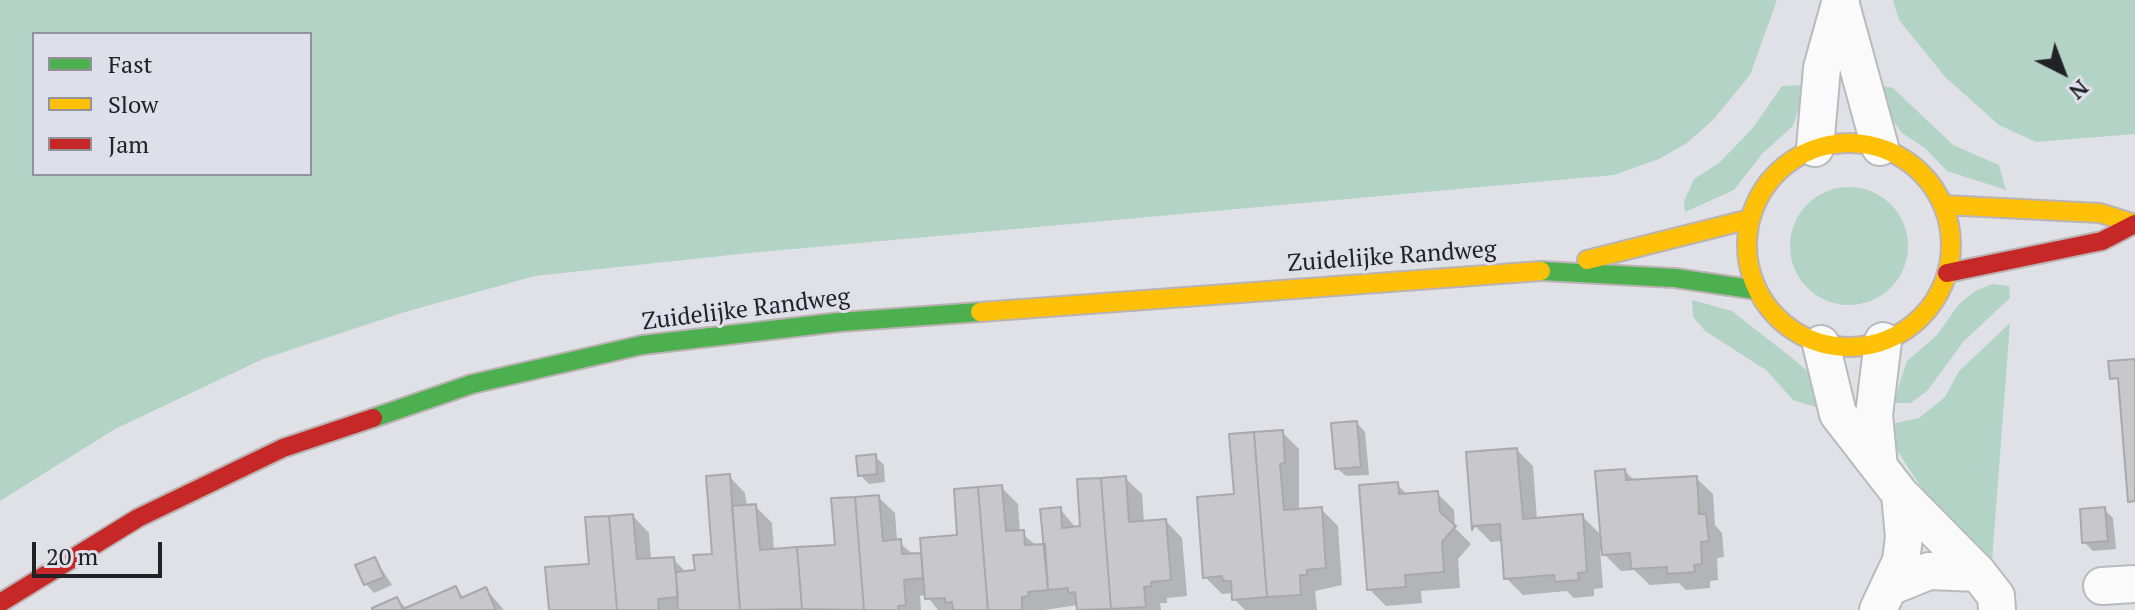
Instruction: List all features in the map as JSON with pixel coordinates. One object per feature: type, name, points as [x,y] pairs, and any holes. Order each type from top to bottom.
[{"type":"main road","points":[[1848,142],[1880,147],[1909,162],[1932,184],[1944,205],[1952,243],[1947,273],[1933,303],[1911,326],[1883,341],[1852,347],[1821,344],[1784,323],[1757,290],[1749,268],[1746,243],[1750,219],[1763,189],[1786,163],[1815,148],[1848,142]]},
{"type":"main road","points":[[1944,205],[2100,213],[2135,224]]},
{"type":"main road","name":"Zuidelijke Randweg","points":[[1550,270],[1750,219]]},
{"type":"main road","points":[[1947,273],[2102,241],[2135,224]]},
{"type":"main road","name":"Zuidelijke Randweg","points":[[0,603],[138,518],[283,448],[472,384],[642,345],[840,322],[1550,270],[1675,278],[1757,290]]},
{"type":"street","points":[[1841,2],[1880,147]]},
{"type":"street","points":[[1815,148],[1822,68],[1841,2]]},
{"type":"street","points":[[1883,341],[1874,415],[1904,537],[1901,561],[1885,598]]},
{"type":"street","points":[[1821,344],[1838,414],[1890,481],[1978,573],[1996,596],[1997,610]]},
{"type":"street","points":[[1885,598],[1929,571],[1978,573]]},
{"type":"green space","points":[[0,0],[1777,0],[1750,75],[1713,120],[1687,143],[1659,159],[1614,175],[749,253],[535,276],[405,312],[263,359],[115,429],[0,501]]},
{"type":"green space","points":[[1893,0],[2135,0],[2135,134],[2036,142],[1999,125],[1946,78],[1899,20]]},
{"type":"green space","points":[[1807,85],[1793,126],[1763,153],[1734,190],[1685,212],[1684,201],[1694,179],[1719,163],[1752,129],[1782,86]]},
{"type":"green space","points":[[1878,85],[1893,88],[1953,145],[1999,165],[2006,190],[1947,171],[1925,148],[1902,133],[1886,111]]},
{"type":"green space","points":[[1849,187],[1872,191],[1891,204],[1904,223],[1908,246],[1904,269],[1891,288],[1872,301],[1849,305],[1826,301],[1807,288],[1794,269],[1790,246],[1794,223],[1807,204],[1826,191]]},
{"type":"green space","points":[[1992,284],[2009,286],[2010,298],[1963,342],[1928,390],[1911,403],[1893,403],[1907,361],[1937,335],[1959,304],[1975,291]]},
{"type":"green space","points":[[1692,300],[1732,311],[1792,358],[1813,376],[1823,405],[1815,407],[1793,400],[1766,370],[1705,331],[1693,317]]},
{"type":"green space","points":[[2010,323],[1992,561],[1924,492],[1890,439],[1891,424],[1919,418],[1945,397],[1959,371]]},
{"type":"building","points":[[2135,359],[2135,501],[2128,502],[2118,378],[2110,379],[2108,361]]},
{"type":"building","points":[[1357,421],[1361,467],[1335,469],[1331,423]]},
{"type":"building","points":[[1283,430],[1285,463],[1280,464],[1284,510],[1322,507],[1326,568],[1307,570],[1307,575],[1300,575],[1301,595],[1267,597],[1254,432]]},
{"type":"building","points":[[1254,432],[1267,597],[1232,600],[1231,581],[1223,581],[1222,576],[1203,578],[1197,497],[1234,494],[1229,434]]},
{"type":"building","points":[[1517,448],[1523,519],[1583,514],[1587,572],[1578,573],[1579,580],[1555,582],[1554,575],[1504,579],[1500,524],[1474,526],[1472,530],[1466,452]]},
{"type":"building","points":[[876,454],[877,474],[858,476],[856,456]]},
{"type":"building","points":[[1625,469],[1626,480],[1697,476],[1699,514],[1706,514],[1709,541],[1701,542],[1702,564],[1694,565],[1695,572],[1667,574],[1667,567],[1631,569],[1630,553],[1602,555],[1595,471]]},
{"type":"building","points":[[730,474],[740,610],[678,610],[676,572],[695,570],[693,555],[712,554],[706,476]]},
{"type":"building","points":[[1126,476],[1129,522],[1166,519],[1171,580],[1151,582],[1152,586],[1144,587],[1146,607],[1111,609],[1101,478]]},
{"type":"building","points":[[1101,478],[1111,609],[1077,610],[1075,592],[1068,593],[1068,588],[1048,590],[1040,509],[1061,507],[1062,528],[1080,526],[1077,479]]},
{"type":"building","points":[[1398,482],[1399,494],[1438,491],[1440,512],[1456,526],[1442,542],[1444,572],[1405,575],[1406,587],[1367,590],[1359,485]]},
{"type":"building","points":[[1002,485],[1006,531],[1024,530],[1025,545],[1045,544],[1048,590],[1028,592],[1029,596],[1022,597],[1022,610],[988,610],[978,487]]},
{"type":"building","points":[[978,487],[988,610],[953,610],[952,602],[945,603],[945,598],[925,599],[920,538],[957,535],[954,489]]},
{"type":"building","points":[[879,495],[883,541],[901,539],[902,554],[921,553],[923,578],[904,580],[906,605],[898,606],[899,610],[864,610],[855,497]]},
{"type":"building","points":[[855,497],[864,610],[802,609],[797,547],[835,545],[831,498]]},
{"type":"building","points":[[756,504],[760,550],[797,547],[802,609],[740,610],[732,506]]},
{"type":"building","points":[[2105,507],[2108,541],[2082,543],[2080,509]]},
{"type":"building","points":[[633,514],[637,559],[674,557],[678,597],[658,599],[659,610],[617,610],[609,516]]},
{"type":"building","points":[[609,516],[617,610],[549,610],[545,567],[589,564],[585,517]]},
{"type":"building","points":[[375,557],[384,577],[364,585],[355,565]]},
{"type":"building","points":[[456,586],[461,598],[486,587],[496,610],[372,610],[397,597],[403,609]]},
{"type":"traffic: fast","points":[[1541,271],[1675,278],[1757,290]]},
{"type":"traffic: fast","points":[[373,418],[472,384],[642,345],[840,322],[980,312]]},
{"type":"traffic: slow","points":[[1849,143],[1888,151],[1906,160],[1921,173],[1934,188],[1943,206],[1951,245],[1943,284],[1934,302],[1921,317],[1906,330],[1888,339],[1849,347],[1810,339],[1792,330],[1777,317],[1764,302],[1755,284],[1747,245],[1755,206],[1764,188],[1777,173],[1792,160],[1810,151],[1849,143]]},
{"type":"traffic: slow","points":[[1944,205],[2100,213],[2135,224]]},
{"type":"traffic: slow","points":[[1587,260],[1750,219]]},
{"type":"traffic: slow","points":[[980,312],[1541,271]]},
{"type":"traffic: jam","points":[[1947,273],[2102,241],[2135,224]]},
{"type":"traffic: jam","points":[[0,603],[138,518],[283,448],[373,418]]}]
